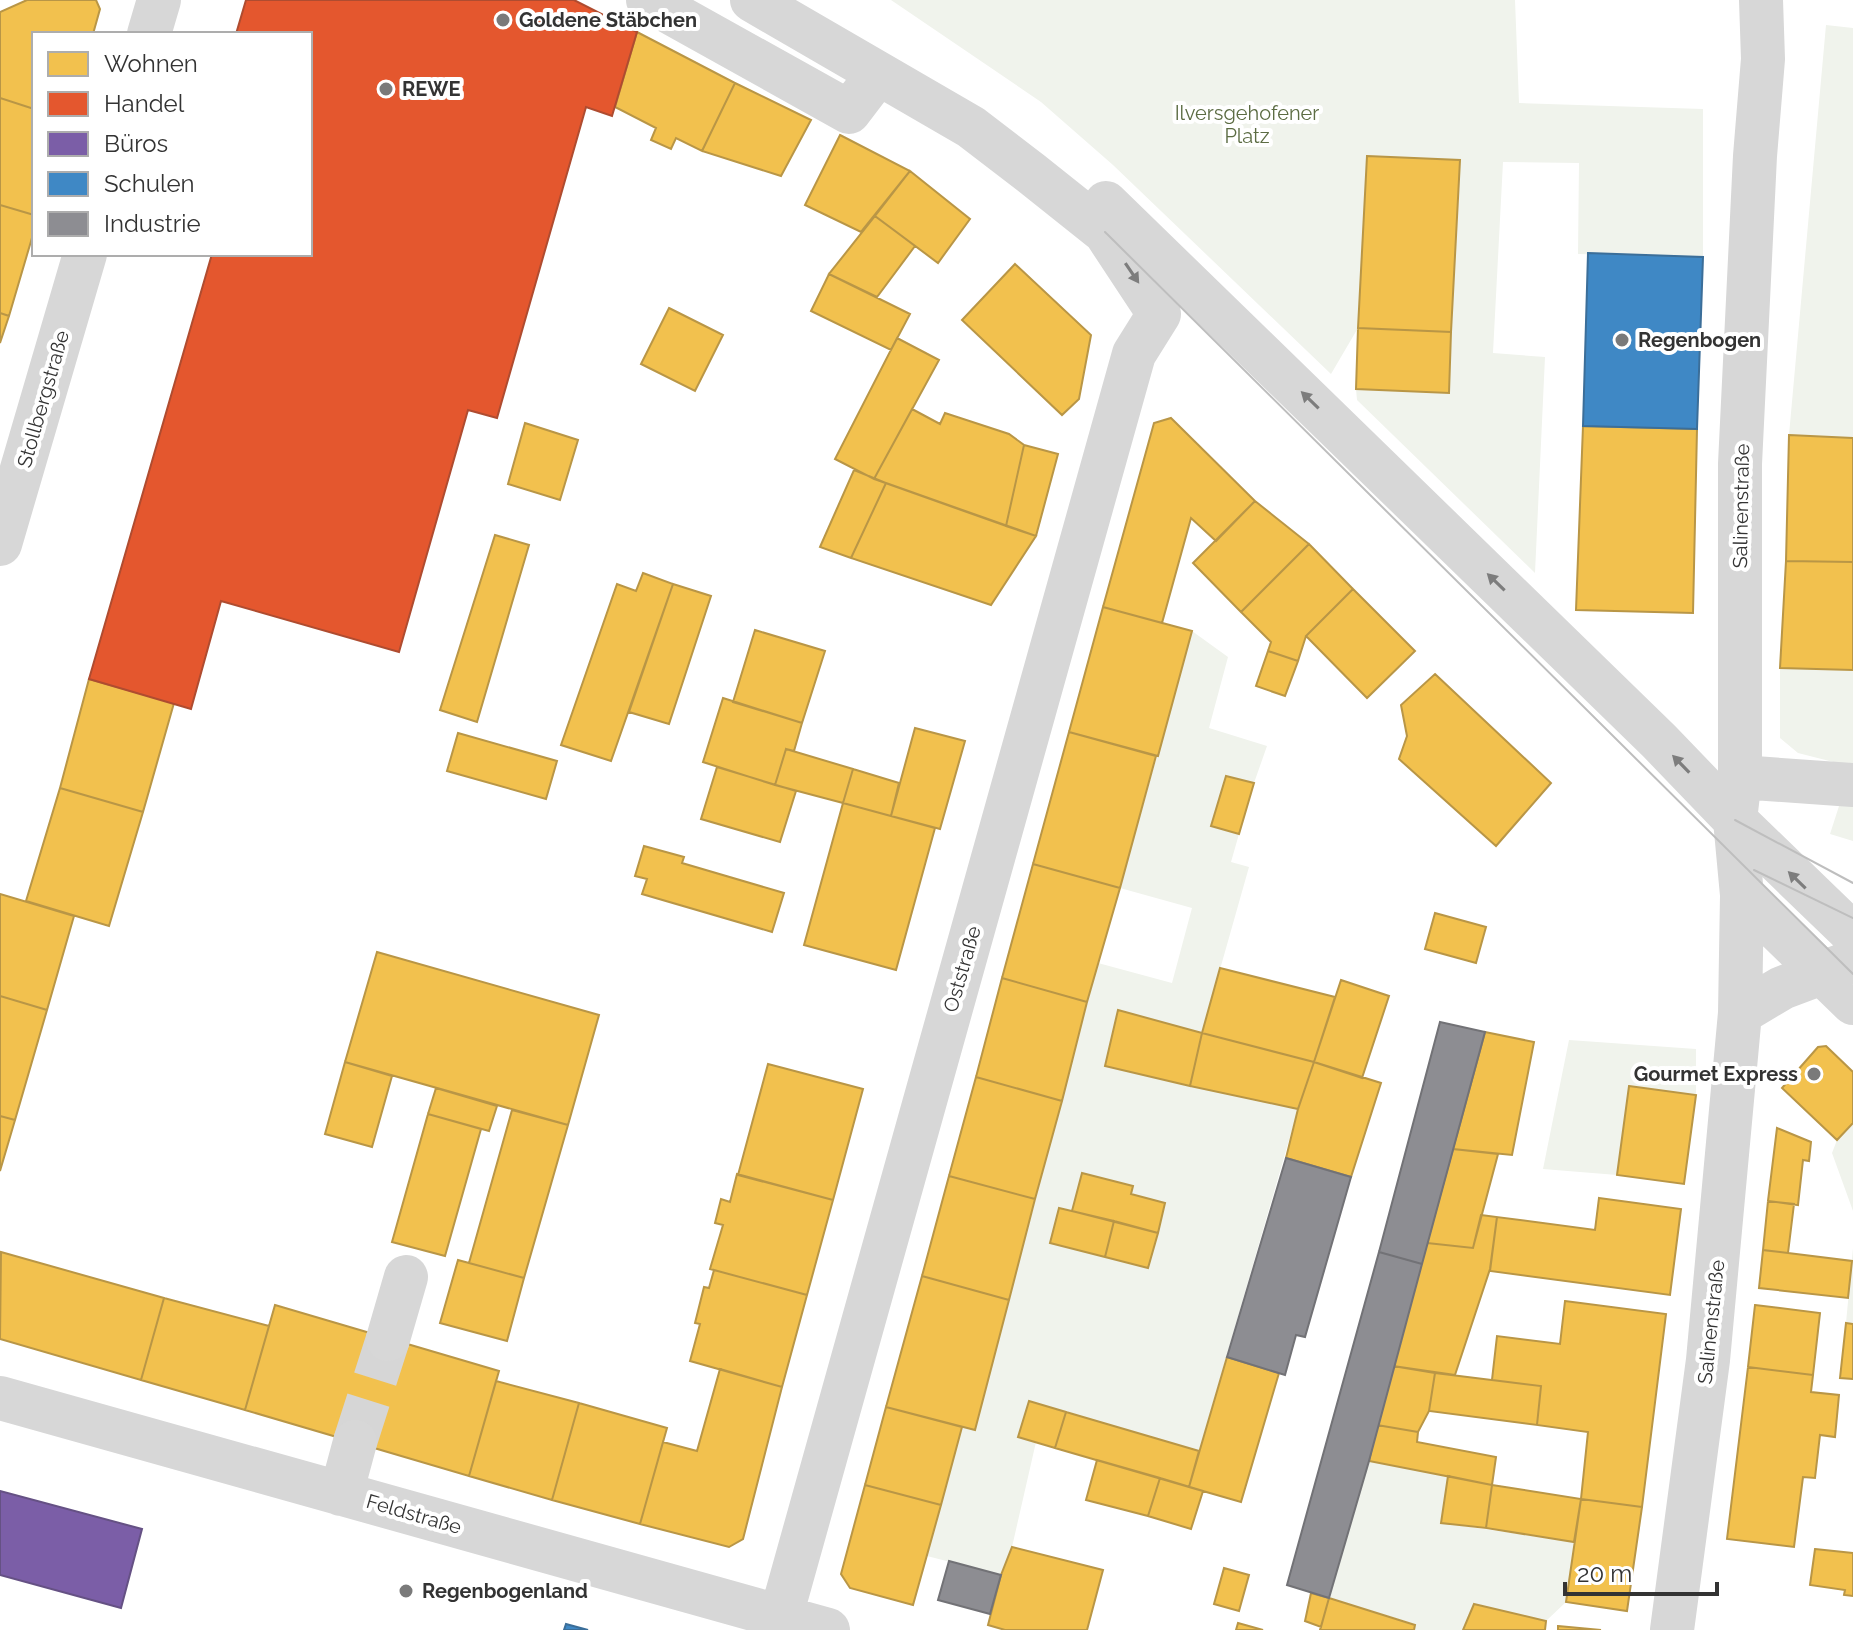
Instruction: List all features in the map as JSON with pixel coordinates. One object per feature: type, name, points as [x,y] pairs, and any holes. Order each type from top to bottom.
[{"type":"street","points":[[150,32],[159,0]]},
{"type":"street","points":[[648,0],[849,112],[878,74],[752,0]]},
{"type":"street","points":[[798,0],[984,108],[1121,215],[1853,934]]},
{"type":"street","name":"Salinenstraße","points":[[1672,1630],[1708,1360],[1740,1013],[1742,895],[1735,820],[1740,777],[1740,464],[1755,156],[1763,59],[1761,0]]},
{"type":"street","name":"Oststraße","points":[[779,1624],[1134,354],[1159,314],[1105,232],[971,127],[878,74]]},
{"type":"street","name":"Stollbergstraße","points":[[0,544],[84,256]]},
{"type":"street","points":[[1740,777],[1853,785]]},
{"type":"street","points":[[1742,895],[1837,968],[1853,1003]]},
{"type":"street","points":[[1740,1013],[1782,988],[1837,968]]},
{"type":"street","points":[[388,1339],[406,1277]]},
{"type":"street","name":"Feldstraße","points":[[0,1398],[341,1494],[779,1624],[828,1630]]},
{"type":"street","points":[[341,1494],[355,1442]]},
{"type":"green space","name":"Ilversgehofener Platz","points":[[891,0],[1515,0],[1519,103],[1703,109],[1703,257],[1578,254],[1579,163],[1503,162],[1493,353],[1545,357],[1535,573],[1357,400],[1356,389],[1449,393],[1459,160],[1367,156],[1358,328],[1331,374],[1113,165],[1041,102]]},
{"type":"green space","points":[[1826,25],[1853,28],[1853,438],[1789,435]]},
{"type":"green space","points":[[1192,631],[1228,657],[1209,728],[1267,746],[1254,783],[1226,776],[1211,826],[1239,834],[1231,862],[1249,867],[1202,1033],[1119,1010],[1105,1065],[1298,1109],[1199,1451],[1029,1401],[1018,1436],[1036,1442],[1012,1547],[1001,1575],[927,1556],[962,1427],[975,1429],[1098,963],[1172,983],[1192,908],[1120,888]],"holes":[[[1082,1173],[1133,1186],[1131,1194],[1165,1203],[1148,1268],[1050,1243],[1059,1208],[1072,1211]]]},
{"type":"green space","points":[[1780,668],[1853,670],[1853,767],[1798,753],[1780,738]]},
{"type":"green space","points":[[1840,803],[1853,807],[1853,841],[1830,834]]},
{"type":"green space","points":[[1569,1040],[1696,1049],[1696,1095],[1629,1087],[1617,1175],[1543,1169]]},
{"type":"green space","points":[[1853,1123],[1853,1211],[1832,1153],[1837,1140]]},
{"type":"green space","points":[[1853,1248],[1853,1324],[1846,1323]]},
{"type":"green space","points":[[1369,1461],[1448,1476],[1442,1523],[1574,1542],[1566,1602],[1546,1621],[1475,1604],[1463,1630],[1414,1630],[1415,1624],[1329,1598]]},
{"type":"building: Wohnen","points":[[27,0],[96,0],[100,9],[94,32],[32,32],[32,108],[0,98],[0,12]]},
{"type":"building: Wohnen","points":[[637,32],[735,83],[702,151],[676,138],[671,149],[651,140],[656,128],[615,107]]},
{"type":"building: Wohnen","points":[[735,83],[811,120],[781,176],[702,151]]},
{"type":"building: Wohnen","points":[[0,98],[32,108],[32,214],[0,205]]},
{"type":"building: Wohnen","points":[[840,135],[910,171],[861,232],[805,205]]},
{"type":"building: Wohnen","points":[[1367,156],[1460,160],[1451,332],[1358,328]]},
{"type":"building: Wohnen","points":[[910,171],[970,219],[938,263],[875,216]]},
{"type":"building: Wohnen","points":[[0,205],[32,214],[32,238],[9,316],[0,313]]},
{"type":"building: Wohnen","points":[[875,216],[915,246],[877,297],[829,274]]},
{"type":"building: Wohnen","points":[[1015,264],[1091,335],[1079,399],[1062,415],[962,320]]},
{"type":"building: Wohnen","points":[[829,274],[910,314],[891,350],[811,311]]},
{"type":"building: Wohnen","points":[[669,308],[723,335],[695,391],[641,364]]},
{"type":"building: Wohnen","points":[[0,313],[9,316],[0,343]]},
{"type":"building: Wohnen","points":[[1358,328],[1451,332],[1449,393],[1356,389]]},
{"type":"building: Wohnen","points":[[897,338],[939,360],[874,479],[835,459]]},
{"type":"building: Wohnen","points":[[912,409],[940,424],[945,413],[1009,434],[1024,445],[1006,526],[874,479]]},
{"type":"building: Wohnen","points":[[1171,418],[1255,501],[1216,541],[1191,518],[1162,623],[1103,607],[1154,423]]},
{"type":"building: Wohnen","points":[[525,423],[578,440],[560,500],[508,484]]},
{"type":"building: Wohnen","points":[[1583,426],[1697,429],[1693,613],[1576,610]]},
{"type":"building: Wohnen","points":[[1789,435],[1853,438],[1853,562],[1786,561]]},
{"type":"building: Wohnen","points":[[1024,445],[1058,454],[1036,536],[1006,526]]},
{"type":"building: Wohnen","points":[[854,470],[886,483],[851,558],[820,547]]},
{"type":"building: Wohnen","points":[[886,483],[1036,536],[991,605],[851,558]]},
{"type":"building: Wohnen","points":[[1255,501],[1309,544],[1241,612],[1193,563]]},
{"type":"building: Wohnen","points":[[495,535],[529,545],[477,722],[440,710]]},
{"type":"building: Wohnen","points":[[1309,544],[1353,589],[1306,636],[1298,661],[1268,651],[1271,642],[1241,612]]},
{"type":"building: Wohnen","points":[[1786,561],[1853,562],[1853,670],[1780,668]]},
{"type":"building: Wohnen","points":[[643,573],[673,584],[611,761],[561,745],[617,584],[636,591]]},
{"type":"building: Wohnen","points":[[673,584],[711,596],[669,724],[629,712]]},
{"type":"building: Wohnen","points":[[1353,589],[1415,651],[1367,698],[1306,636]]},
{"type":"building: Wohnen","points":[[1103,607],[1192,631],[1158,756],[1069,732]]},
{"type":"building: Wohnen","points":[[755,630],[825,651],[802,723],[733,702]]},
{"type":"building: Wohnen","points":[[1268,651],[1298,661],[1285,696],[1256,686]]},
{"type":"building: Wohnen","points":[[1435,674],[1551,783],[1496,846],[1399,759],[1407,736],[1401,705]]},
{"type":"building: Wohnen","points":[[89,679],[174,703],[143,812],[60,788]]},
{"type":"building: Wohnen","points":[[723,698],[802,723],[794,751],[786,749],[775,785],[703,762]]},
{"type":"building: Wohnen","points":[[915,728],[965,741],[940,829],[891,816]]},
{"type":"building: Wohnen","points":[[1069,732],[1156,756],[1120,888],[1033,864]]},
{"type":"building: Wohnen","points":[[458,733],[557,761],[546,799],[447,771]]},
{"type":"building: Wohnen","points":[[786,749],[853,769],[843,803],[775,785]]},
{"type":"building: Wohnen","points":[[717,767],[796,791],[780,842],[701,819]]},
{"type":"building: Wohnen","points":[[853,769],[899,783],[891,816],[843,803]]},
{"type":"building: Wohnen","points":[[1226,776],[1254,783],[1239,834],[1211,826]]},
{"type":"building: Wohnen","points":[[60,788],[143,812],[109,926],[26,901]]},
{"type":"building: Wohnen","points":[[843,803],[935,828],[896,970],[804,945]]},
{"type":"building: Wohnen","points":[[644,846],[684,857],[682,863],[784,893],[772,932],[642,894],[647,879],[635,876]]},
{"type":"building: Wohnen","points":[[1033,864],[1120,888],[1087,1002],[1002,978]]},
{"type":"building: Wohnen","points":[[0,894],[74,916],[47,1010],[0,996]]},
{"type":"building: Wohnen","points":[[1435,913],[1486,927],[1476,963],[1425,949]]},
{"type":"building: Wohnen","points":[[377,952],[599,1015],[568,1125],[345,1062]]},
{"type":"building: Wohnen","points":[[1220,968],[1335,997],[1314,1062],[1202,1033]]},
{"type":"building: Wohnen","points":[[1002,978],[1087,1002],[1062,1101],[976,1077]]},
{"type":"building: Wohnen","points":[[1341,980],[1389,996],[1362,1078],[1314,1062]]},
{"type":"building: Wohnen","points":[[0,996],[47,1010],[15,1120],[0,1116]]},
{"type":"building: Wohnen","points":[[1118,1010],[1202,1033],[1190,1086],[1105,1066]]},
{"type":"building: Wohnen","points":[[1485,1032],[1534,1042],[1512,1155],[1453,1149]]},
{"type":"building: Wohnen","points":[[1202,1033],[1314,1062],[1298,1109],[1190,1086]]},
{"type":"building: Wohnen","points":[[1826,1046],[1853,1072],[1853,1123],[1837,1140],[1782,1088],[1818,1047]]},
{"type":"building: Wohnen","points":[[345,1062],[392,1076],[372,1147],[325,1134]]},
{"type":"building: Wohnen","points":[[1314,1062],[1381,1083],[1351,1177],[1286,1158]]},
{"type":"building: Wohnen","points":[[768,1064],[863,1089],[833,1200],[738,1175]]},
{"type":"building: Wohnen","points":[[976,1077],[1062,1101],[1035,1199],[949,1176]]},
{"type":"building: Wohnen","points":[[1629,1086],[1696,1095],[1684,1184],[1617,1175]]},
{"type":"building: Wohnen","points":[[436,1088],[497,1106],[489,1131],[428,1114]]},
{"type":"building: Wohnen","points":[[512,1110],[568,1125],[524,1278],[469,1263]]},
{"type":"building: Wohnen","points":[[428,1114],[481,1129],[445,1256],[392,1242]]},
{"type":"building: Wohnen","points":[[0,1116],[15,1120],[0,1171]]},
{"type":"building: Wohnen","points":[[1777,1128],[1811,1142],[1809,1161],[1803,1160],[1798,1205],[1768,1201]]},
{"type":"building: Wohnen","points":[[1453,1149],[1498,1154],[1473,1248],[1427,1243]]},
{"type":"building: Wohnen","points":[[1082,1173],[1133,1186],[1131,1194],[1165,1203],[1158,1233],[1072,1211]]},
{"type":"building: Wohnen","points":[[737,1174],[833,1200],[807,1295],[710,1269],[723,1225],[715,1223],[721,1199],[730,1202]]},
{"type":"building: Wohnen","points":[[949,1176],[1035,1199],[1009,1300],[922,1276]]},
{"type":"building: Wohnen","points":[[1599,1198],[1681,1209],[1670,1295],[1490,1271],[1497,1217],[1595,1230]]},
{"type":"building: Wohnen","points":[[1768,1201],[1794,1204],[1788,1253],[1763,1250]]},
{"type":"building: Wohnen","points":[[1059,1208],[1114,1221],[1105,1257],[1050,1243]]},
{"type":"building: Wohnen","points":[[1481,1215],[1497,1217],[1490,1269],[1455,1375],[1393,1366],[1427,1243],[1473,1248]]},
{"type":"building: Wohnen","points":[[1114,1221],[1158,1233],[1148,1268],[1105,1257]]},
{"type":"building: Wohnen","points":[[1763,1250],[1852,1261],[1848,1298],[1759,1288]]},
{"type":"building: Wohnen","points":[[1,1252],[164,1298],[141,1380],[0,1339]]},
{"type":"building: Wohnen","points":[[458,1260],[524,1278],[507,1341],[440,1323]]},
{"type":"building: Wohnen","points":[[714,1270],[807,1295],[782,1387],[690,1361],[700,1324],[695,1323],[704,1287],[709,1288]]},
{"type":"building: Wohnen","points":[[922,1276],[1009,1300],[975,1430],[886,1407]]},
{"type":"building: Wohnen","points":[[164,1298],[269,1326],[245,1410],[141,1380]]},
{"type":"building: Wohnen","points":[[1565,1301],[1666,1314],[1642,1507],[1581,1499],[1588,1432],[1537,1425],[1541,1386],[1492,1380],[1497,1336],[1560,1344]]},
{"type":"building: Wohnen","points":[[275,1305],[499,1371],[469,1476],[245,1410]]},
{"type":"building: Wohnen","points":[[1755,1305],[1820,1313],[1813,1375],[1748,1367]]},
{"type":"building: Wohnen","points":[[1846,1323],[1853,1324],[1853,1379],[1840,1378]]},
{"type":"building: Wohnen","points":[[1227,1357],[1279,1373],[1241,1502],[1189,1487]]},
{"type":"building: Wohnen","points":[[1393,1366],[1435,1373],[1429,1411],[1418,1432],[1377,1425]]},
{"type":"building: Wohnen","points":[[1748,1367],[1813,1375],[1811,1392],[1839,1395],[1835,1437],[1820,1435],[1815,1478],[1803,1477],[1794,1547],[1727,1539]]},
{"type":"building: Wohnen","points":[[720,1369],[782,1387],[743,1539],[729,1547],[640,1524],[663,1442],[697,1451]]},
{"type":"building: Wohnen","points":[[1435,1373],[1541,1386],[1537,1425],[1429,1411]]},
{"type":"building: Wohnen","points":[[496,1381],[579,1403],[552,1500],[469,1476]]},
{"type":"building: Wohnen","points":[[1029,1401],[1066,1412],[1055,1448],[1018,1437]]},
{"type":"building: Wohnen","points":[[579,1403],[667,1428],[640,1524],[552,1500]]},
{"type":"building: Wohnen","points":[[886,1407],[962,1427],[941,1505],[865,1485]]},
{"type":"building: Wohnen","points":[[1066,1412],[1199,1451],[1189,1487],[1055,1448]]},
{"type":"building: Wohnen","points":[[1377,1425],[1418,1432],[1417,1442],[1496,1457],[1492,1485],[1369,1461]]},
{"type":"building: Wohnen","points":[[1097,1460],[1160,1478],[1148,1516],[1086,1500]]},
{"type":"building: Wohnen","points":[[1448,1476],[1492,1485],[1486,1528],[1441,1523]]},
{"type":"building: Wohnen","points":[[1160,1478],[1203,1491],[1191,1529],[1148,1516]]},
{"type":"building: Wohnen","points":[[865,1485],[941,1505],[913,1605],[850,1588],[841,1574]]},
{"type":"building: Wohnen","points":[[1492,1485],[1581,1499],[1574,1542],[1486,1528]]},
{"type":"building: Wohnen","points":[[1581,1499],[1642,1507],[1627,1611],[1566,1602]]},
{"type":"building: Wohnen","points":[[1012,1547],[1103,1570],[1087,1630],[1005,1630],[988,1625]]},
{"type":"building: Wohnen","points":[[1815,1549],[1853,1553],[1853,1596],[1844,1595],[1845,1590],[1810,1585]]},
{"type":"building: Wohnen","points":[[1224,1568],[1249,1575],[1239,1611],[1214,1604]]},
{"type":"building: Wohnen","points":[[1311,1593],[1329,1598],[1321,1627],[1305,1621]]},
{"type":"building: Wohnen","points":[[1329,1598],[1415,1625],[1414,1630],[1320,1630]]},
{"type":"building: Wohnen","points":[[1474,1604],[1546,1621],[1545,1630],[1463,1630]]},
{"type":"building: Wohnen","points":[[1238,1623],[1263,1630],[1236,1630]]},
{"type":"building: Wohnen","points":[[1558,1626],[1601,1630],[1558,1630]]},
{"type":"building: Handel","points":[[246,0],[574,0],[637,32],[612,116],[586,107],[497,418],[468,410],[399,652],[221,601],[191,709],[89,679],[211,256],[312,256],[312,32],[237,32]]},
{"type":"building: Büros","points":[[0,1491],[142,1529],[121,1608],[0,1575]]},
{"type":"building: Schulen","points":[[1588,253],[1703,257],[1697,429],[1583,426]]},
{"type":"building: Schulen","points":[[566,1624],[588,1630],[564,1630]]},
{"type":"building: Industrie","points":[[1440,1022],[1485,1032],[1422,1264],[1379,1252]]},
{"type":"building: Industrie","points":[[1286,1158],[1351,1177],[1305,1337],[1296,1335],[1285,1375],[1227,1357]]},
{"type":"building: Industrie","points":[[1379,1252],[1422,1264],[1329,1598],[1287,1585]]},
{"type":"building: Industrie","points":[[949,1561],[1001,1575],[990,1614],[938,1600]]},
{"type":"tunnel","points":[[355,1442],[388,1339]]},
{"type":"tram line","points":[[1105,232],[1853,974]]},
{"type":"tram line","points":[[1735,820],[1853,883]]},
{"type":"tram line","points":[[1754,870],[1853,918]]},
{"type":"place","name":"Goldene Stäbchen","points":[[503,20]]},
{"type":"place","name":"REWE","points":[[386,89]]},
{"type":"place","name":"Regenbogen","points":[[1622,340]]},
{"type":"place","name":"Gourmet Express","points":[[1814,1074]]},
{"type":"place","name":"Regenbogenland","points":[[406,1591]]}]
